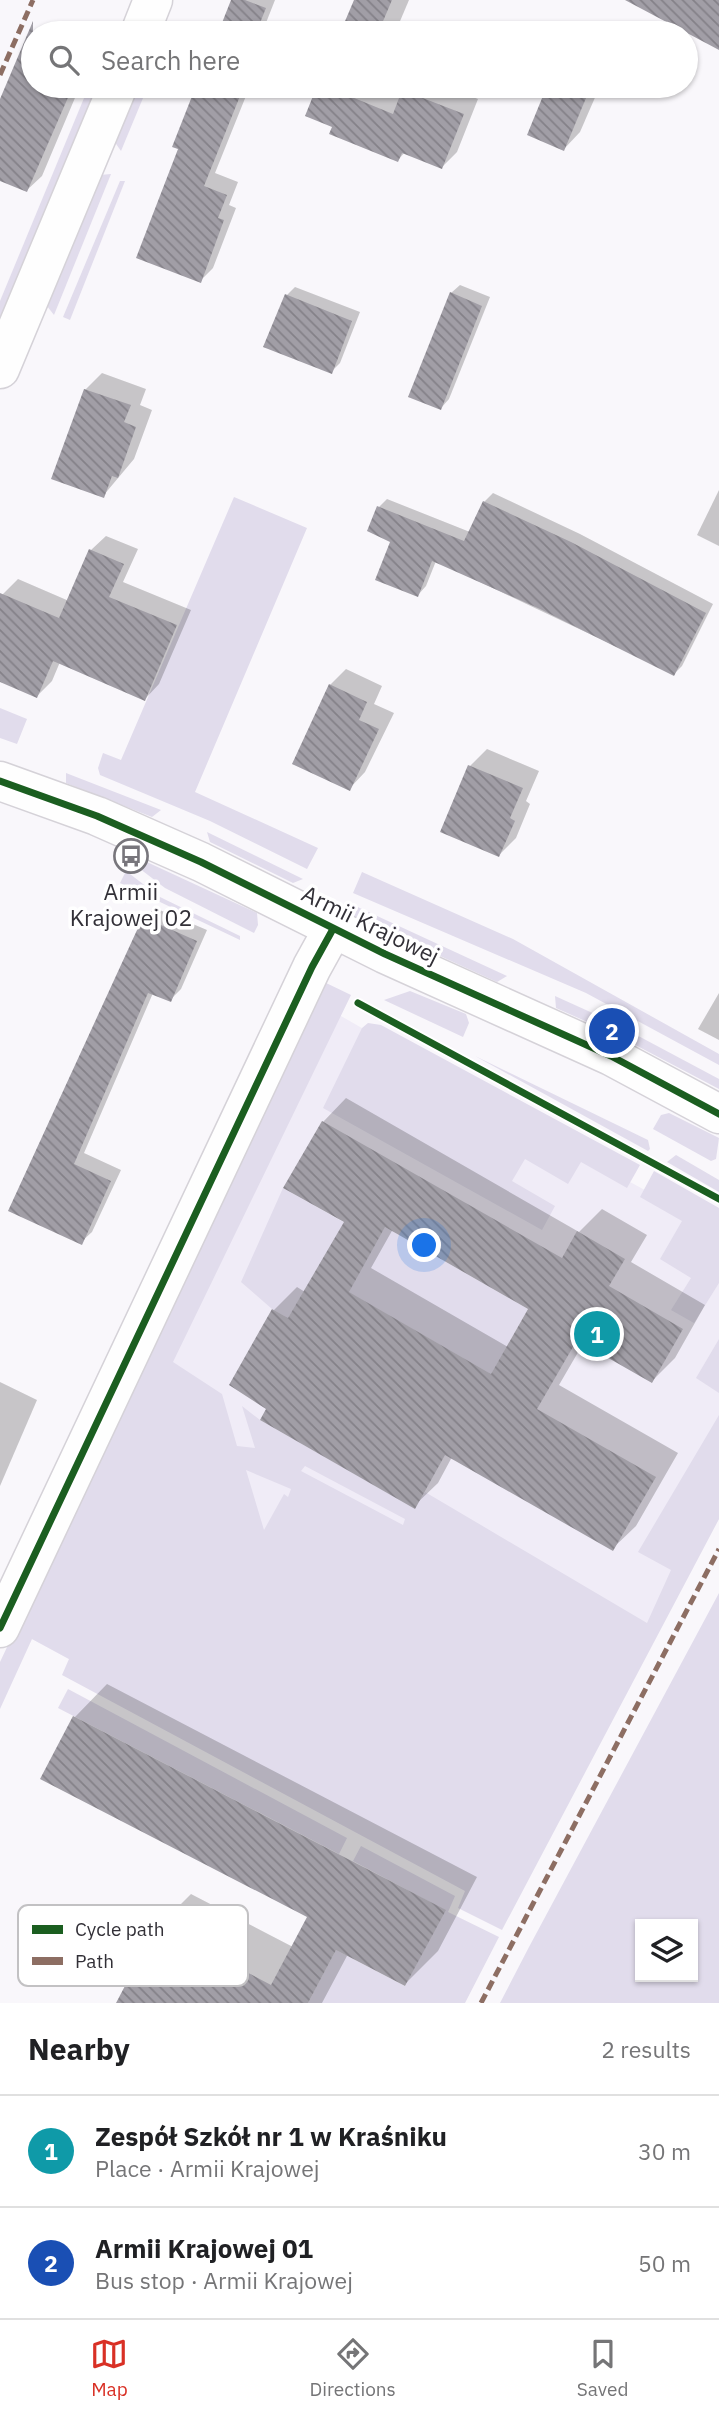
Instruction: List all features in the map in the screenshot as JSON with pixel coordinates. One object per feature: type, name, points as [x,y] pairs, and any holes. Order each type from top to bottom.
[{"type":"street","points":[[145,21],[153,0]]},
{"type":"street","points":[[0,369],[113,98]]},
{"type":"street","name":"Armii Krajowej","points":[[0,781],[120,826],[233,878],[334,929],[611,1056],[719,1114]]},
{"type":"street","points":[[0,1628],[306,979],[334,929]]},
{"type":"shaded area","points":[[84,98],[95,98],[0,327],[0,301]]},
{"type":"shaded area","points":[[131,98],[143,98],[121,151],[114,141]]},
{"type":"shaded area","points":[[111,174],[54,315],[47,306],[100,175]]},
{"type":"shaded area","points":[[120,181],[125,181],[70,320],[63,317]]},
{"type":"shaded area","points":[[234,497],[307,528],[195,792],[318,848],[307,869],[210,821],[100,775],[98,768],[103,753],[121,760]]},
{"type":"shaded area","points":[[0,708],[27,719],[17,744],[0,738]]},
{"type":"shaded area","points":[[66,773],[161,810],[152,817],[66,783]]},
{"type":"shaded area","points":[[207,832],[303,879],[293,883],[210,842]]},
{"type":"shaded area","points":[[136,857],[257,913],[258,925],[254,933],[165,888],[131,862]]},
{"type":"shaded area","points":[[126,871],[160,897],[240,936],[240,940],[120,883]]},
{"type":"shaded area","points":[[362,872],[513,939],[719,1054],[719,1065],[586,993],[353,893]]},
{"type":"shaded area","points":[[349,903],[507,976],[497,982],[348,914]]},
{"type":"shaded area","points":[[322,981],[351,995],[173,1362],[222,1394],[237,1446],[255,1448],[242,1406],[260,1420],[414,1508],[425,1492],[647,1623],[671,1570],[638,1552],[719,1415],[719,1519],[502,1930],[458,1908],[465,1891],[62,1675],[69,1659],[32,1639],[0,1709],[0,1662]],"holes":[[[305,1466],[405,1519],[403,1525],[301,1471]],[[246,1470],[291,1489],[288,1497],[284,1494],[264,1530]]]},
{"type":"shaded area","points":[[410,991],[466,1014],[469,1023],[463,1037],[384,1000]]},
{"type":"shaded area","points":[[555,996],[608,1020],[603,1029],[556,1008]]},
{"type":"shaded area","points":[[327,1008],[719,1230],[719,1519],[474,1880],[32,1639]]},
{"type":"shaded area","points":[[368,1023],[381,1025],[640,1165],[627,1188],[581,1162],[568,1184],[525,1159],[512,1181],[555,1206],[542,1230],[323,1108],[362,1028]]},
{"type":"shaded area","points":[[629,1031],[719,1079],[719,1089],[624,1039]]},
{"type":"shaded area","points":[[475,1056],[648,1140],[650,1149],[648,1151]]},
{"type":"shaded area","points":[[669,1113],[719,1138],[716,1159],[711,1161],[653,1129],[661,1115]]},
{"type":"shaded area","points":[[676,1155],[719,1180],[719,1192],[667,1162]]},
{"type":"shaded area","points":[[654,1171],[719,1208],[719,1283],[694,1323],[671,1310],[691,1278],[660,1259],[682,1221],[640,1197]]},
{"type":"shaded area","points":[[283,1188],[377,1241],[385,1227],[528,1309],[491,1374],[315,1273],[288,1318],[272,1309],[241,1282]]},
{"type":"shaded area","points":[[719,1339],[719,1393],[696,1378]]},
{"type":"shaded area","points":[[719,1593],[719,2003],[500,2003],[529,1947]]},
{"type":"shaded area","points":[[68,1689],[347,1838],[339,1854],[58,1708]]},
{"type":"shaded area","points":[[361,1846],[455,1896],[448,1912],[499,1937],[465,2003],[308,2003],[336,1950],[405,1986],[445,1910],[353,1861]]},
{"type":"building","points":[[231,0],[245,0],[266,8],[261,21],[223,21]]},
{"type":"building","points":[[354,0],[392,0],[383,21],[345,21]]},
{"type":"building","points":[[625,0],[719,0],[719,50],[698,39],[698,21],[664,21]]},
{"type":"building","points":[[21,49],[21,98],[68,98],[27,192],[0,181],[0,99]]},
{"type":"building","points":[[191,98],[239,98],[204,186],[227,195],[218,218],[224,220],[201,283],[136,258],[178,149],[172,147]]},
{"type":"building","points":[[312,98],[354,98],[393,114],[399,98],[423,98],[464,114],[442,169],[402,153],[398,162],[329,134],[332,127],[305,116]]},
{"type":"building","points":[[542,98],[586,98],[564,151],[527,135]]},
{"type":"building","points":[[450,292],[482,306],[441,410],[408,397]]},
{"type":"building","points":[[285,294],[352,321],[332,374],[263,347]]},
{"type":"building","points":[[84,389],[131,405],[124,422],[136,427],[118,478],[112,476],[104,498],[51,479]]},
{"type":"building","points":[[483,501],[571,542],[706,613],[674,676],[540,609],[432,561],[418,597],[375,580],[390,542],[367,531],[377,506],[464,541]]},
{"type":"building","points":[[89,549],[124,564],[109,597],[177,625],[145,701],[53,661],[37,698],[0,682],[0,593],[59,618]]},
{"type":"building","points":[[329,684],[367,702],[359,720],[379,729],[350,791],[292,764]]},
{"type":"building","points":[[468,765],[523,788],[510,818],[515,821],[499,857],[440,832]]},
{"type":"building","points":[[143,917],[197,941],[171,1002],[148,993],[74,1164],[111,1181],[82,1245],[8,1211]]},
{"type":"building","points":[[322,1121],[562,1258],[577,1231],[625,1259],[609,1286],[683,1329],[652,1383],[577,1340],[537,1409],[656,1477],[613,1551],[445,1455],[415,1509],[260,1420],[266,1409],[229,1385],[272,1309],[288,1318],[344,1222],[283,1188]],"holes":[[[385,1227],[528,1309],[491,1374],[349,1292]]]},
{"type":"building","points":[[73,1716],[446,1910],[405,1986],[336,1950],[308,2003],[116,2003],[125,1986],[248,1986],[248,1973],[271,1985],[307,1917],[40,1779]]},
{"type":"marked path","points":[[24,21],[33,0]]},
{"type":"marked path","points":[[0,75],[21,27]]},
{"type":"marked path","points":[[481,2003],[719,1549]]},
{"type":"cycle path","points":[[0,781],[97,816],[201,862],[385,954],[611,1056],[719,1114]]},
{"type":"cycle path","points":[[0,1628],[312,967],[333,929]]},
{"type":"cycle path","points":[[358,1003],[719,1199]]},
{"type":"place","name":"Armii Krajowej 02","points":[[131,856]]},
{"type":"place","name":"Armii Krajowej 01","points":[[612,1031]]},
{"type":"place","name":"Zespół Szkół nr 1 w Kraśniku","points":[[597,1334]]}]
